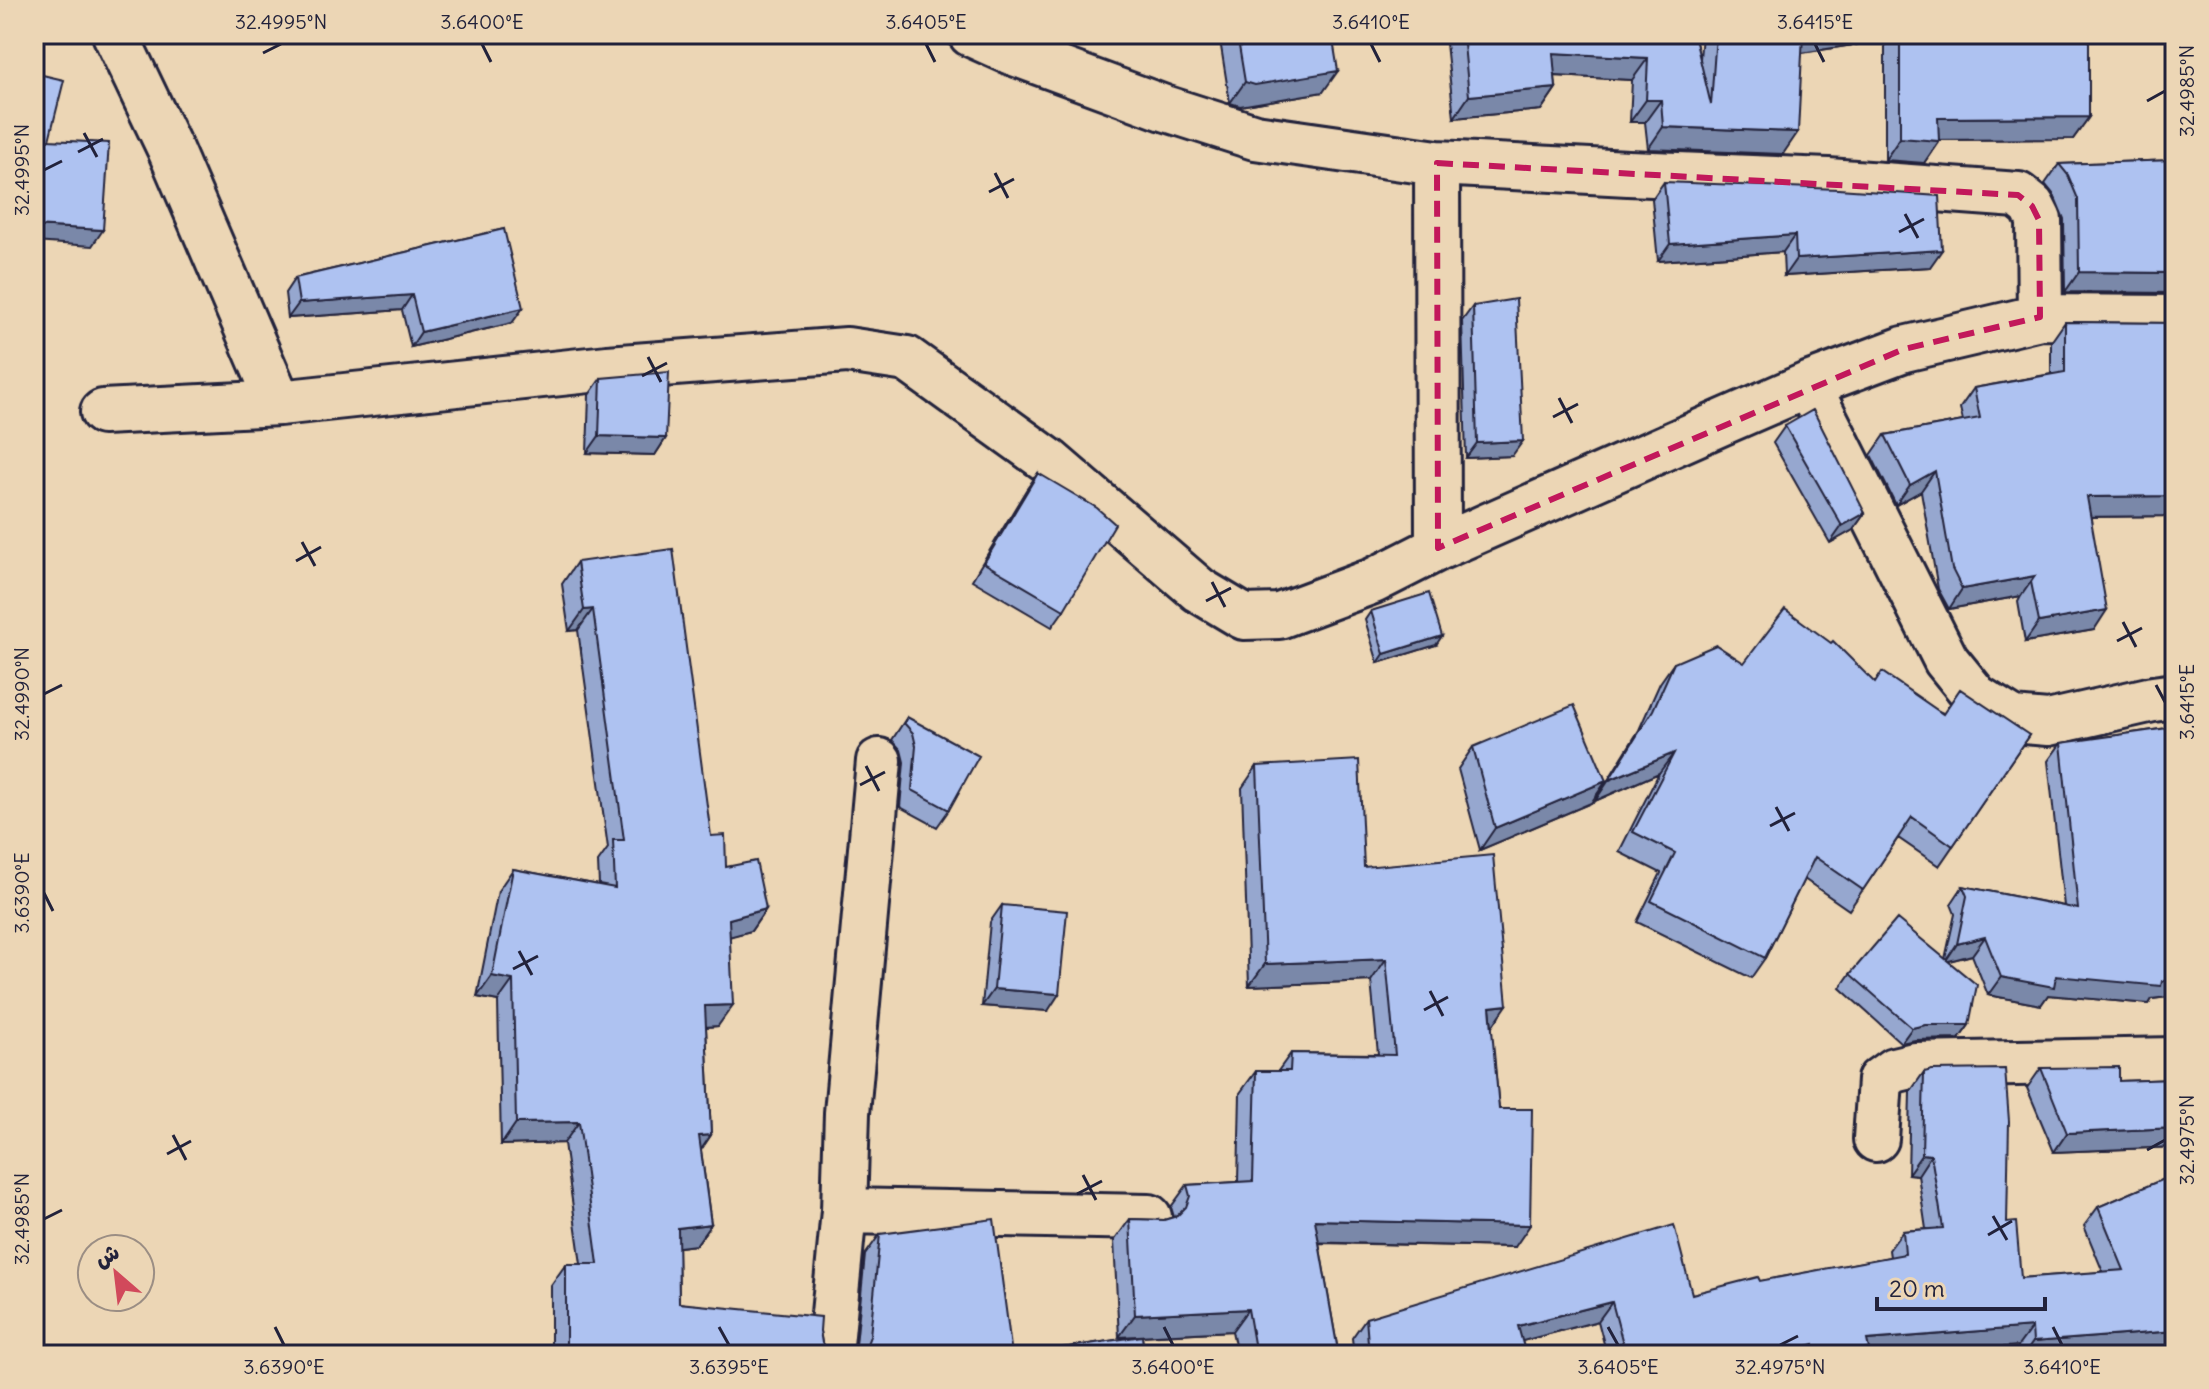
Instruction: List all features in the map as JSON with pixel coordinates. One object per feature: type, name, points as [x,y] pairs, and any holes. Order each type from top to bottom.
[{"type":"street","points":[[115,34],[169,147],[279,403]]},
{"type":"street","points":[[971,34],[1164,108],[1255,137],[1437,163],[1828,181],[2018,195],[2032,206],[2039,220],[2040,317]]},
{"type":"street","points":[[1437,163],[1438,548]]},
{"type":"street","points":[[103,412],[279,403],[608,368],[847,350],[907,359],[1049,461],[1199,590],[1244,617],[1279,616],[1373,581],[1438,548],[1808,385],[1904,349],[2040,317],[2175,318]]},
{"type":"street","points":[[1808,385],[1946,660],[1976,697],[2013,720],[2048,723],[2175,696]]},
{"type":"street","points":[[830,1355],[844,1211],[847,1113],[879,761]]},
{"type":"street","points":[[1876,1139],[1880,1080],[1894,1070],[1915,1065],[2175,1060]]},
{"type":"street","points":[[844,1211],[1149,1217]]},
{"type":"highlighted area","points":[[1437,163],[2018,195],[2032,206],[2039,220],[2040,317],[1904,349],[1438,548]]},
{"type":"building","points":[[1237,34],[1332,34],[1338,71],[1255,85],[1245,82]]},
{"type":"building","points":[[1463,34],[1694,34],[1711,105],[1716,34],[1803,34],[1798,132],[1663,127],[1661,100],[1646,100],[1648,58],[1553,53],[1556,88],[1469,96]]},
{"type":"building","points":[[1900,34],[2089,34],[2089,117],[1938,118],[1939,141],[1900,138]]},
{"type":"building","points":[[34,73],[64,80],[49,140],[109,143],[103,230],[34,226]]},
{"type":"building","points":[[2175,160],[2175,273],[2079,272],[2078,199],[2068,175],[2059,164]]},
{"type":"building","points":[[1664,182],[1939,196],[1942,250],[1796,259],[1795,235],[1670,244]]},
{"type":"building","points":[[504,229],[523,308],[421,332],[412,295],[299,303],[295,278]]},
{"type":"building","points":[[1516,299],[1523,441],[1477,443],[1473,306]]},
{"type":"building","points":[[2065,322],[2175,323],[2175,496],[2087,497],[2107,610],[2039,622],[2031,582],[2035,576],[1962,589],[1952,569],[1935,471],[1910,485],[1885,435],[1980,418],[1974,388],[2065,372]]},
{"type":"building","points":[[669,372],[666,438],[599,436],[601,378]]},
{"type":"building","points":[[1813,410],[1865,513],[1842,526],[1785,426]]},
{"type":"building","points":[[1038,473],[1097,508],[1115,524],[1064,610],[984,563]]},
{"type":"building","points":[[673,549],[711,836],[725,835],[726,867],[756,861],[766,909],[729,919],[733,1005],[705,1006],[711,1135],[699,1136],[711,1224],[678,1228],[679,1303],[821,1317],[822,1343],[833,1355],[566,1355],[566,1264],[598,1264],[579,1122],[516,1123],[513,980],[492,976],[513,869],[615,888],[613,840],[624,840],[593,609],[584,610],[577,562]]},
{"type":"building","points":[[1429,593],[1442,636],[1384,654],[1371,611]]},
{"type":"building","points":[[1785,609],[1831,643],[1833,641],[1875,683],[1882,672],[1943,714],[1960,689],[2029,735],[1953,846],[1912,817],[1863,890],[1815,857],[1765,958],[1651,901],[1675,853],[1633,832],[1674,753],[1609,780],[1653,710],[1674,663],[1716,645],[1744,663]]},
{"type":"building","points":[[1574,705],[1606,781],[1495,828],[1473,747]]},
{"type":"building","points":[[907,717],[979,756],[949,810],[912,790],[916,746],[913,733],[904,723]]},
{"type":"building","points":[[2175,727],[2175,980],[2162,981],[2161,986],[2056,976],[2054,987],[2001,977],[1985,937],[1957,944],[1967,896],[1963,886],[2078,909],[2061,743]]},
{"type":"building","points":[[1359,760],[1364,867],[1493,855],[1507,1005],[1490,1007],[1499,1109],[1532,1109],[1530,1225],[1315,1220],[1338,1351],[1315,1355],[1256,1355],[1248,1309],[1135,1315],[1130,1219],[1164,1220],[1177,1216],[1186,1207],[1190,1196],[1187,1185],[1253,1181],[1256,1071],[1290,1071],[1291,1053],[1395,1055],[1386,959],[1265,964],[1257,766]]},
{"type":"building","points":[[1002,905],[1067,911],[1059,994],[994,989]]},
{"type":"building","points":[[1897,919],[1977,985],[1969,1025],[1912,1028],[1850,974]]},
{"type":"building","points":[[2119,1067],[2119,1081],[2175,1079],[2175,1128],[2067,1133],[2041,1068]]},
{"type":"building","points":[[2005,1069],[2009,1121],[2007,1223],[2016,1222],[2021,1278],[2124,1270],[2098,1207],[2175,1174],[2175,1331],[2033,1342],[2032,1327],[1867,1340],[1869,1349],[1835,1355],[1815,1355],[1814,1344],[1773,1355],[1626,1355],[1612,1302],[1518,1326],[1526,1355],[1369,1355],[1366,1318],[1674,1225],[1692,1294],[1758,1277],[1760,1281],[1905,1254],[1903,1231],[1943,1228],[1931,1155],[1922,1154],[1924,1072]]},
{"type":"building","points":[[994,1219],[1012,1355],[857,1355],[865,1349],[870,1336],[880,1234]]},
{"type":"building","points":[[1142,1336],[1144,1355],[1050,1355],[1049,1350]]}]
